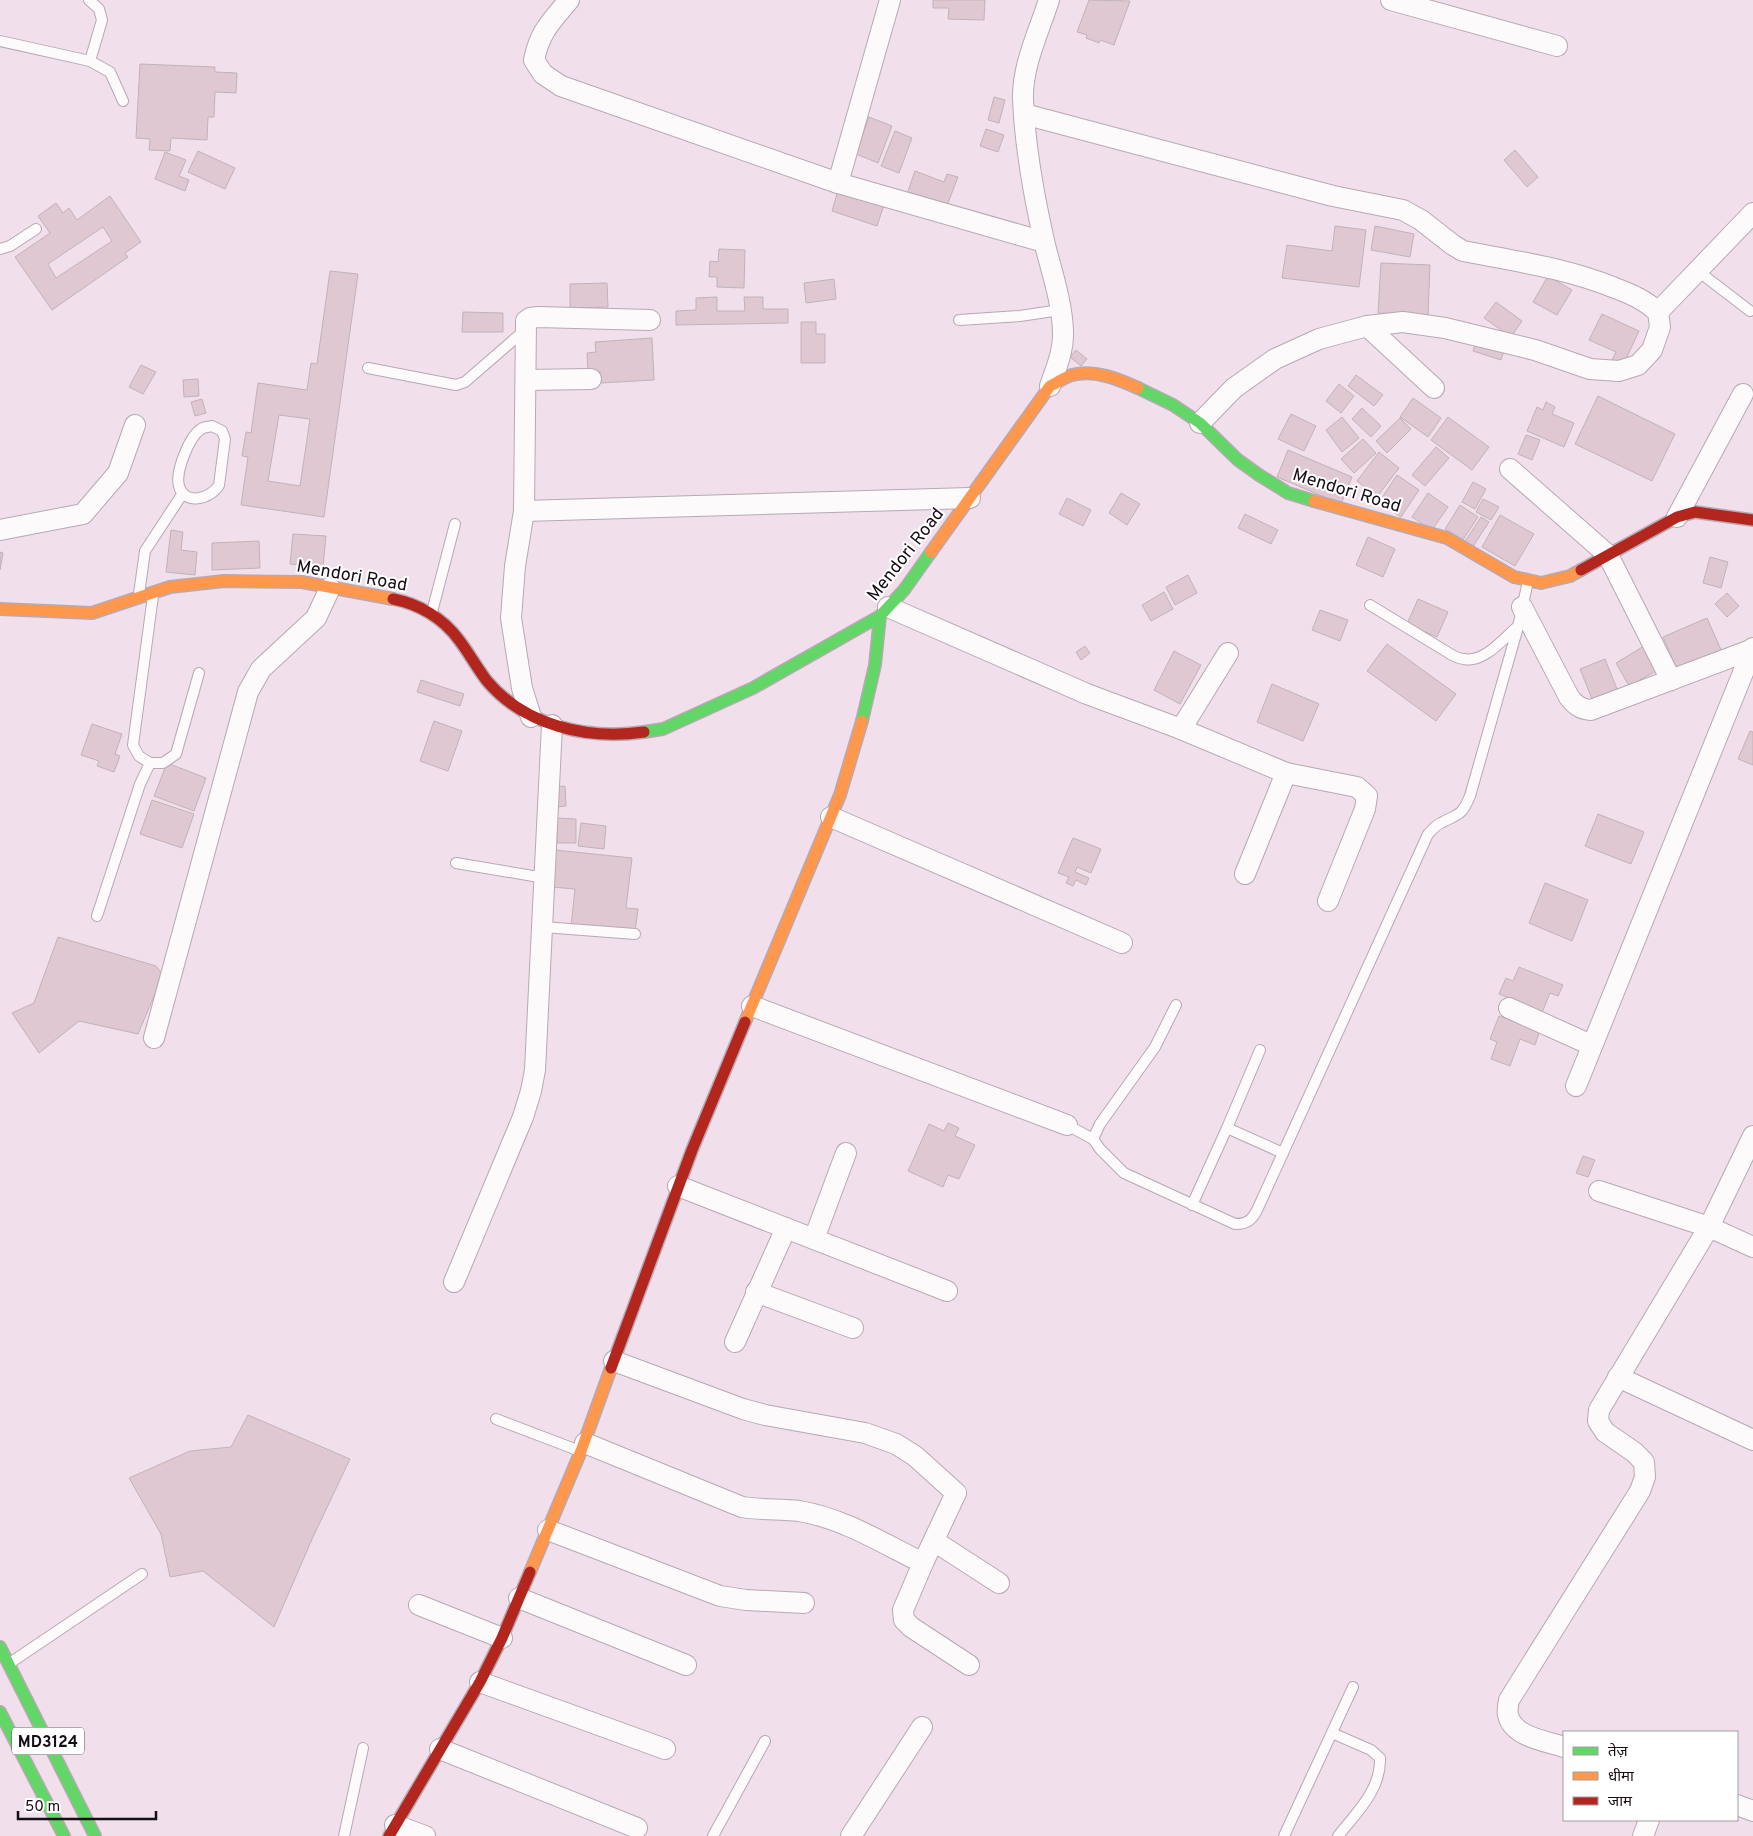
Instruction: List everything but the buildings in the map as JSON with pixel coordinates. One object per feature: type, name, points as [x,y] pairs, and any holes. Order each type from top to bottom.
[{"type":"main road","name":"Mendori Road","points":[[0,609],[92,614],[170,587],[224,581],[282,580],[400,600],[432,613],[446,624],[459,639],[487,681],[505,699],[531,717],[552,725],[610,735],[663,729],[754,688],[884,611],[904,590],[1050,386],[1072,376],[1091,374],[1114,378],[1173,405],[1200,423],[1238,460],[1259,476],[1288,493],[1448,538],[1514,577],[1541,583],[1570,576],[1677,517],[1695,512],[1753,520]]},
{"type":"main road","points":[[392,1830],[480,1682],[502,1638],[583,1447],[678,1186],[840,795],[867,705],[884,611]]},
{"type":"main road","name":"MD3124","points":[[0,1647],[95,1836]]},
{"type":"main road","points":[[0,1712],[64,1836]]},
{"type":"street","points":[[569,0],[542,32],[534,60],[543,74],[562,86],[838,183],[1044,242]]},
{"type":"street","points":[[838,183],[890,0]]},
{"type":"street","points":[[1048,0],[1025,78],[1023,97],[1028,158],[1063,332],[1061,356],[1050,386]]},
{"type":"street","points":[[1391,0],[1557,46]]},
{"type":"street","points":[[1024,114],[1333,196],[1402,210],[1421,220],[1462,250],[1555,268],[1584,276],[1636,296],[1649,303],[1658,312],[1660,327],[1652,350],[1638,365],[1619,371],[1590,369],[1535,350],[1445,328],[1403,322],[1367,326],[1319,339],[1274,359],[1234,388],[1200,423]]},
{"type":"street","points":[[1658,312],[1753,213]]},
{"type":"street","points":[[531,717],[522,688],[511,618],[515,566],[524,511],[526,322],[530,318],[538,317],[650,320]]},
{"type":"street","points":[[1367,326],[1434,388]]},
{"type":"street","points":[[526,380],[591,378]]},
{"type":"street","points":[[1677,517],[1743,394]]},
{"type":"street","points":[[0,530],[83,514],[118,473],[135,425]]},
{"type":"street","points":[[1510,469],[1608,555],[1671,680]]},
{"type":"street","points":[[524,511],[970,498]]},
{"type":"street","points":[[154,1038],[248,692],[261,670],[316,618],[330,588]]},
{"type":"street","points":[[1522,607],[1569,697],[1575,705],[1583,709],[1591,710],[1753,649]]},
{"type":"street","points":[[884,611],[1087,694],[1181,729],[1286,773],[1357,787],[1367,796],[1365,809],[1328,900]]},
{"type":"street","points":[[1576,1086],[1753,649]]},
{"type":"street","points":[[1181,729],[1228,653]]},
{"type":"street","points":[[454,1282],[523,1117],[535,1070],[552,725]]},
{"type":"street","points":[[1245,874],[1286,773]]},
{"type":"street","points":[[831,817],[1122,944]]},
{"type":"street","points":[[752,1006],[1067,1125]]},
{"type":"street","points":[[1509,1008],[1592,1045]]},
{"type":"street","points":[[1563,1747],[1524,1734],[1512,1726],[1507,1714],[1509,1700],[1640,1491],[1645,1477],[1644,1462],[1634,1452],[1605,1432],[1598,1421],[1599,1410],[1709,1227],[1753,1136]]},
{"type":"street","points":[[814,1239],[846,1153]]},
{"type":"street","points":[[678,1186],[947,1290]]},
{"type":"street","points":[[1599,1191],[1709,1227],[1753,1247]]},
{"type":"street","points":[[734,1342],[786,1228]]},
{"type":"street","points":[[756,1292],[853,1328]]},
{"type":"street","points":[[614,1361],[742,1410],[865,1433],[896,1444],[915,1456],[956,1493],[923,1562],[904,1610],[904,1620],[910,1627],[969,1665]]},
{"type":"street","points":[[1618,1377],[1753,1440]]},
{"type":"street","points":[[583,1447],[742,1507],[801,1512],[838,1522],[923,1562]]},
{"type":"street","points":[[548,1530],[720,1596],[746,1600],[804,1603]]},
{"type":"street","points":[[934,1541],[999,1583]]},
{"type":"street","points":[[519,1598],[686,1664]]},
{"type":"street","points":[[419,1605],[502,1638]]},
{"type":"street","points":[[480,1682],[665,1749]]},
{"type":"street","points":[[851,1836],[922,1727]]},
{"type":"street","points":[[440,1749],[637,1828]]},
{"type":"street","points":[[1738,1805],[1753,1811]]},
{"type":"street","points":[[1643,1836],[1649,1821]]},
{"type":"street","points":[[392,1830],[425,1836]]},
{"type":"lane","points":[[89,0],[100,9],[102,20],[90,61]]},
{"type":"lane","points":[[0,41],[90,61],[110,72],[123,101]]},
{"type":"lane","points":[[0,249],[10,246],[36,229]]},
{"type":"lane","points":[[1698,270],[1750,311]]},
{"type":"lane","points":[[958,320],[1020,316],[1060,310]]},
{"type":"lane","points":[[368,368],[456,385],[465,382],[525,330]]},
{"type":"lane","points":[[212,426],[222,432],[226,439],[219,485],[210,496],[198,499],[183,493],[179,486],[179,472],[187,447],[195,434],[202,428],[212,426]]},
{"type":"lane","points":[[138,597],[145,551],[183,493]]},
{"type":"lane","points":[[432,613],[455,524]]},
{"type":"lane","points":[[1067,1125],[1093,1139],[1100,1149],[1124,1173],[1236,1224],[1244,1224],[1254,1216],[1428,834],[1440,823],[1455,817],[1465,808],[1518,627],[1529,580]]},
{"type":"lane","points":[[153,592],[133,745],[139,756],[150,763],[163,763],[176,754],[199,673]]},
{"type":"lane","points":[[1370,605],[1452,655],[1464,660],[1477,659],[1518,627]]},
{"type":"lane","points":[[97,916],[140,784],[150,763]]},
{"type":"lane","points":[[456,863],[545,878]]},
{"type":"lane","points":[[543,927],[635,934]]},
{"type":"lane","points":[[1093,1139],[1100,1124],[1155,1047],[1176,1005]]},
{"type":"lane","points":[[1192,1205],[1260,1050]]},
{"type":"lane","points":[[1227,1128],[1283,1153]]},
{"type":"lane","points":[[496,1419],[583,1447]]},
{"type":"lane","points":[[9,1664],[142,1574]]},
{"type":"lane","points":[[1284,1836],[1354,1688]]},
{"type":"lane","points":[[1332,1733],[1371,1750],[1380,1758],[1381,1770],[1376,1784],[1366,1801],[1338,1836]]},
{"type":"lane","points":[[713,1836],[765,1741]]},
{"type":"lane","points":[[344,1836],[363,1748]]},
{"type":"traffic: fast","points":[[1138,388],[1173,405],[1200,423],[1238,460],[1259,475],[1288,493],[1314,501]]},
{"type":"traffic: fast","points":[[644,732],[663,729],[753,688],[880,616],[904,590],[931,552]]},
{"type":"traffic: fast","points":[[862,721],[875,665],[880,616]]},
{"type":"traffic: fast","points":[[0,1647],[95,1836]]},
{"type":"traffic: fast","points":[[0,1712],[64,1836]]},
{"type":"traffic: slow","points":[[931,552],[1050,386],[1069,376],[1089,373],[1114,378],[1138,388]]},
{"type":"traffic: slow","points":[[1314,501],[1447,538],[1514,577],[1541,583],[1570,576],[1581,570]]},
{"type":"traffic: slow","points":[[0,609],[92,613],[170,587],[224,581],[302,582],[393,599]]},
{"type":"traffic: slow","points":[[745,1022],[840,795],[862,721]]},
{"type":"traffic: slow","points":[[530,1572],[581,1451],[611,1368]]},
{"type":"traffic: jam","points":[[1581,570],[1677,517],[1695,512],[1753,520]]},
{"type":"traffic: jam","points":[[393,599],[421,608],[446,625],[459,640],[487,681],[502,696],[520,709],[539,719],[580,731],[601,734],[644,732]]},
{"type":"traffic: jam","points":[[611,1368],[692,1150],[745,1022]]},
{"type":"traffic: jam","points":[[389,1836],[480,1682],[502,1638],[530,1572]]}]
